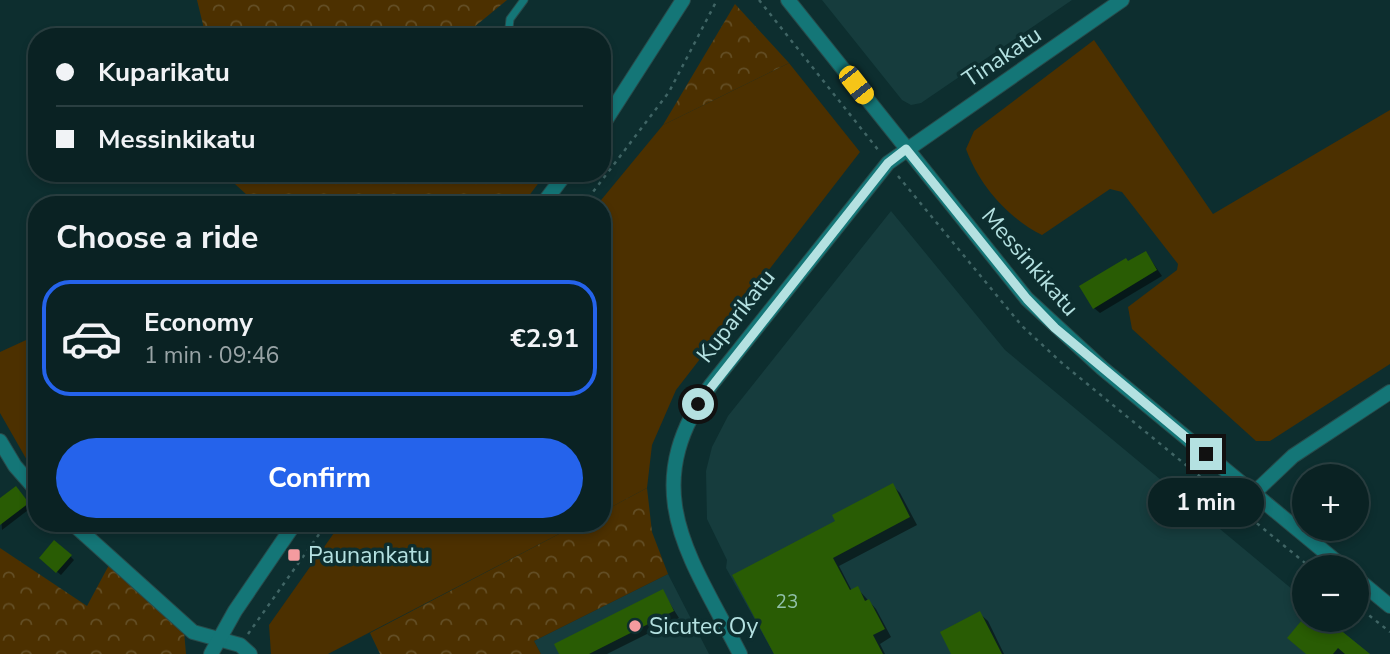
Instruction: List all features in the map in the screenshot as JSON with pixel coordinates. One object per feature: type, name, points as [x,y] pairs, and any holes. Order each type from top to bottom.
[{"type":"street","points":[[611,111],[683,0]]},
{"type":"street","name":"Messinkikatu","points":[[789,0],[1027,299],[1055,328],[1329,555]]},
{"type":"street","name":"Tinakatu","points":[[906,149],[1122,0]]},
{"type":"street","name":"Kuparikatu","points":[[740,654],[681,539],[676,518],[674,470],[685,424],[711,385],[802,270],[888,163],[906,149]]},
{"type":"street","points":[[1254,492],[1293,456],[1390,392]]},
{"type":"street","points":[[0,441],[15,466],[28,481]]},
{"type":"street","points":[[82,532],[193,632],[245,650]]},
{"type":"street","points":[[211,654],[289,532]]},
{"type":"street","points":[[1369,589],[1390,606]]},
{"type":"lane","points":[[509,28],[510,19],[524,0]]},
{"type":"path","points":[[611,168],[669,92],[717,0]]},
{"type":"path","points":[[590,196],[601,182]]},
{"type":"path","points":[[245,650],[275,596],[321,532]]},
{"type":"path","points":[[297,550],[304,555]]},
{"type":"path","points":[[270,591],[275,596]]},
{"type":"path","points":[[1369,615],[1390,632]]},
{"type":"shaded area","points":[[822,0],[1072,0],[921,103],[911,105],[902,100]]},
{"type":"shaded area","points":[[891,211],[1005,350],[1292,589],[1292,632],[1343,632],[1370,654],[774,654],[726,568],[727,560],[707,519],[706,471],[712,447],[728,416]]},
{"type":"shaded area","points":[[668,574],[709,654],[541,654],[534,641]]},
{"type":"green space","points":[[197,0],[507,0],[473,28],[204,28]]},
{"type":"green space","points":[[735,4],[789,63],[663,125]]},
{"type":"green space","points":[[1094,40],[1213,214],[1390,110],[1390,364],[1270,441],[1256,441],[1132,329],[1128,307],[1177,270],[1178,264],[1122,192],[1110,189],[1042,235],[1006,210],[987,188],[966,149],[974,131]]},
{"type":"green space","points":[[789,63],[860,152],[676,390],[652,445],[647,488],[611,507],[611,196],[604,196],[663,125]]},
{"type":"green space","points":[[233,182],[539,182],[529,196],[248,196]]},
{"type":"green space","points":[[28,339],[28,462],[0,413],[0,352]]},
{"type":"green space","points":[[647,488],[652,532],[668,574],[534,641],[541,654],[380,654],[370,633],[563,532],[611,532],[611,507]]},
{"type":"green space","points":[[335,532],[563,532],[328,654],[271,654],[269,625]]},
{"type":"green space","points":[[0,548],[87,606],[109,565],[184,631],[186,654],[0,654]]},
{"type":"building","points":[[1146,251],[1157,270],[1093,309],[1079,286],[1126,258],[1128,261]]},
{"type":"building","points":[[893,483],[910,517],[833,558],[850,590],[858,586],[865,601],[869,599],[885,629],[873,635],[883,654],[774,654],[732,575],[835,521],[832,515]]},
{"type":"building","points":[[16,486],[28,504],[0,525],[0,498]]},
{"type":"building","points":[[54,540],[72,555],[56,573],[39,558]]},
{"type":"building","points":[[663,589],[674,611],[589,654],[559,654],[554,644]]},
{"type":"building","points":[[980,611],[1002,654],[951,654],[940,632]]},
{"type":"building","points":[[1292,632],[1343,632],[1370,654],[1345,654],[1338,648],[1333,654],[1306,654],[1287,638]]},
{"type":"place","name":"Paunankatu","points":[[294,555]]},
{"type":"place","name":"Sicutec Oy","points":[[635,626]]},
{"type":"route","points":[[698,404],[784,291],[888,163],[906,149],[1027,299],[1055,328],[1206,454]]}]
